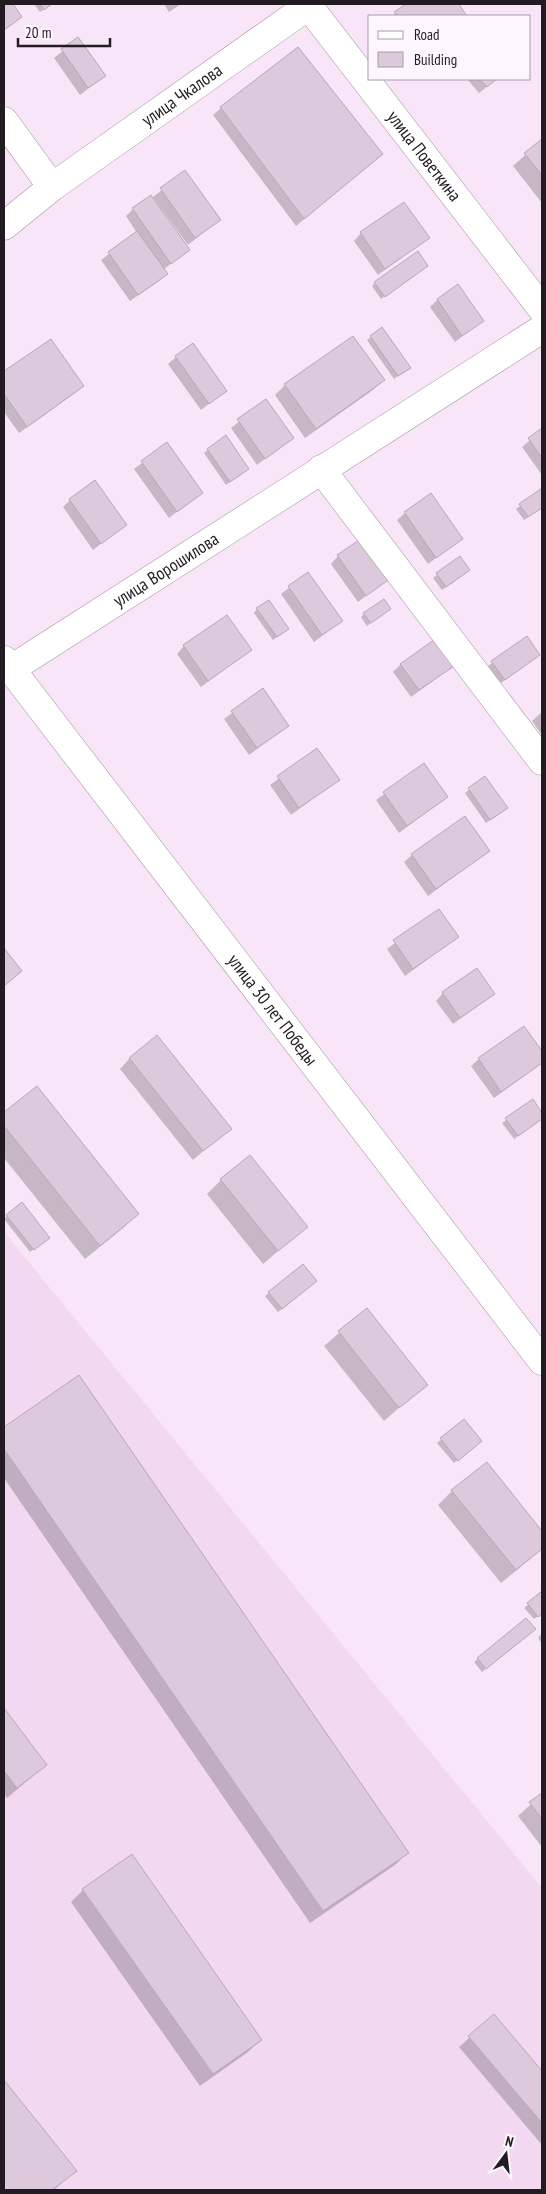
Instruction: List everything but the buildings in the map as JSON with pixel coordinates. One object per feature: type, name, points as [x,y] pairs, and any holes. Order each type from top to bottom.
[{"type":"street","name":"улица Чкалова","points":[[4,226],[52,187],[309,4]]},
{"type":"street","name":"улица Поветкина","points":[[309,4],[542,309]]},
{"type":"street","points":[[4,121],[52,187]]},
{"type":"street","name":"улица Ворошилова","points":[[7,665],[542,329]]},
{"type":"street","points":[[321,469],[542,761]]},
{"type":"street","name":"улица 30 лет Победы","points":[[7,665],[542,1361]]},
{"type":"shaded area","points":[[4,1232],[542,1888],[542,2190],[4,2190]]}]
